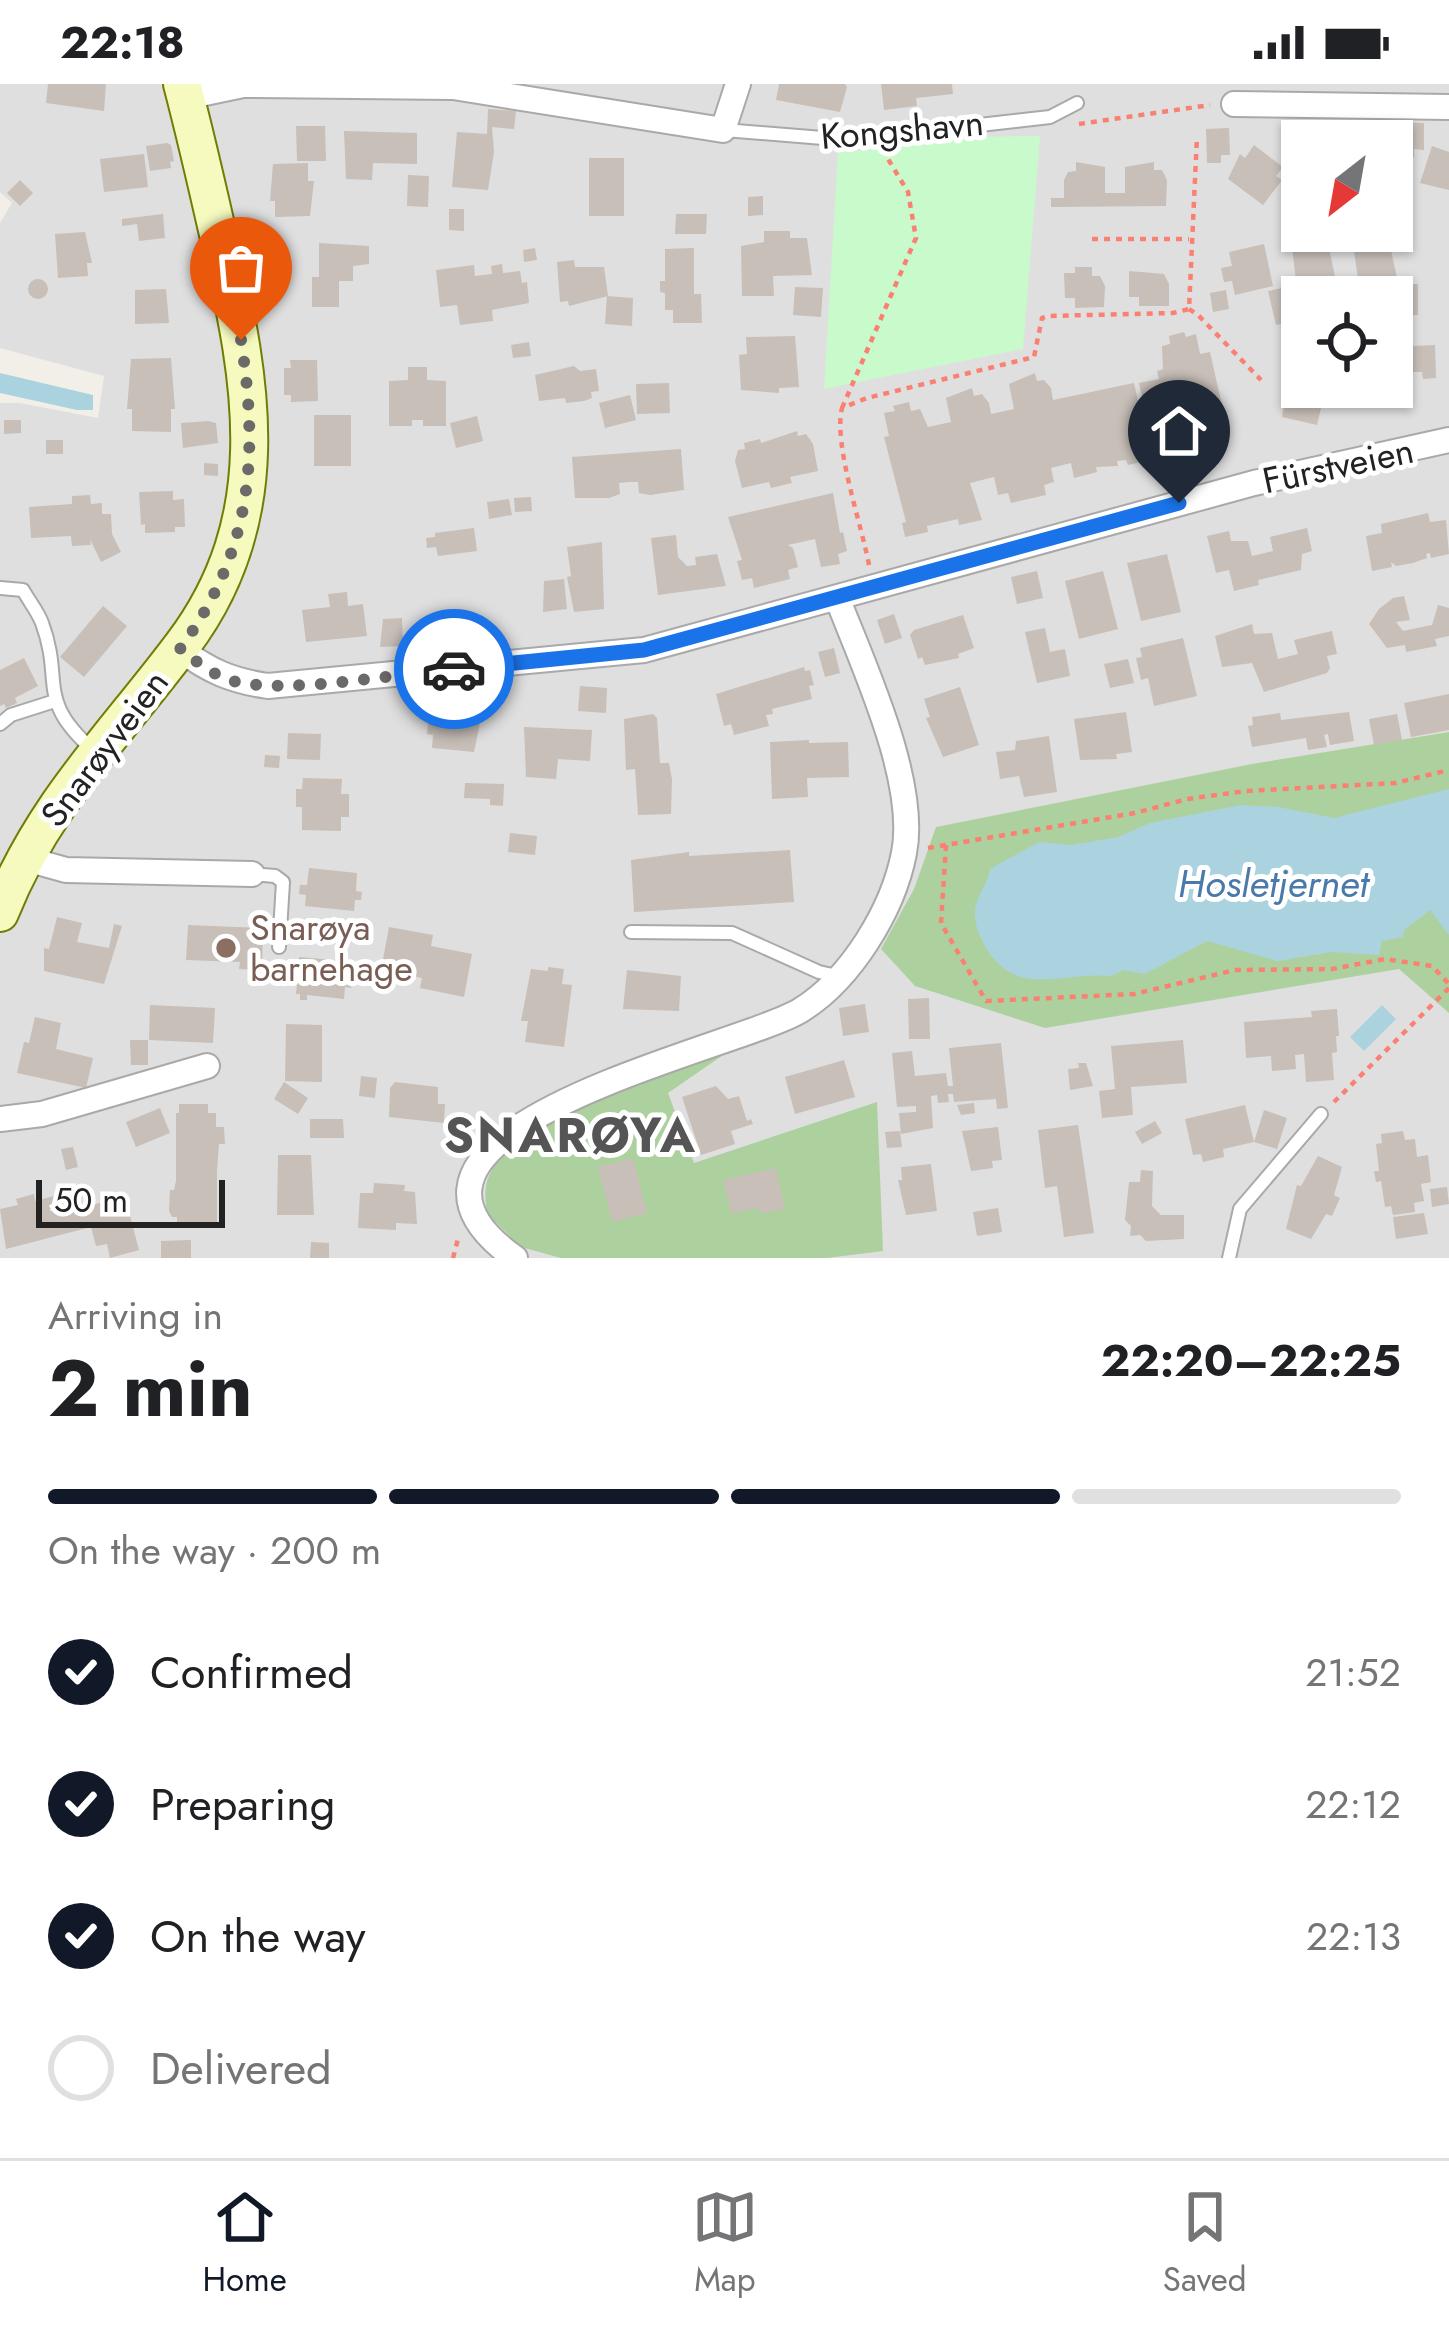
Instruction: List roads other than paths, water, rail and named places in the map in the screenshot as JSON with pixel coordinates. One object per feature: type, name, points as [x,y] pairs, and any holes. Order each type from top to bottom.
[{"type":"street","points":[[723,130],[738,84]]},
{"type":"street","name":"Kongshavn","points":[[184,90],[243,85],[454,86],[723,130]]},
{"type":"street","name":"Snarøyveien","points":[[0,913],[23,858],[94,751],[180,649],[224,574],[243,515],[251,457],[247,378],[233,295],[184,90]]},
{"type":"street","points":[[1234,104],[1449,107]]},
{"type":"street","name":"Fürstveien","points":[[180,649],[233,681],[268,686],[644,650],[1253,483],[1449,440]]},
{"type":"street","points":[[515,1258],[487,1237],[475,1220],[471,1200],[474,1176],[500,1138],[544,1109],[586,1090],[803,1009],[838,976],[868,936],[896,884],[909,817],[875,697],[838,600]]},
{"type":"street","name":"Snarøyveien","points":[[23,858],[65,870],[252,874]]},
{"type":"street","points":[[0,1119],[43,1114],[207,1066]]},
{"type":"lane","name":"Kongshavn","points":[[723,130],[835,139],[875,137],[1050,117],[1077,103]]},
{"type":"lane","points":[[0,588],[23,590],[43,624],[55,701],[68,728],[94,751]]},
{"type":"lane","points":[[0,724],[55,701]]},
{"type":"lane","points":[[252,874],[275,876],[283,882],[280,947]]},
{"type":"lane","points":[[631,932],[732,933],[838,976]]},
{"type":"lane","points":[[1228,1258],[1240,1209],[1321,1114]]},
{"type":"water","points":[[0,373],[93,395],[93,410],[0,393]]},
{"type":"water","name":"Hosletjernet","points":[[1449,789],[1449,935],[1430,910],[1404,930],[1403,937],[1382,941],[1379,955],[1332,952],[1277,961],[1207,941],[1145,974],[1124,970],[1111,976],[1039,979],[1008,972],[977,929],[976,905],[990,869],[1039,842],[1072,845],[1118,837],[1150,823],[1241,805],[1334,818]]},
{"type":"water","points":[[1382,1005],[1396,1019],[1364,1051],[1350,1037]]},
{"type":"place","name":"Snarøya barnehage","points":[[226,948]]},
{"type":"district","name":"SNARØYA","points":[[571,1135]]}]
